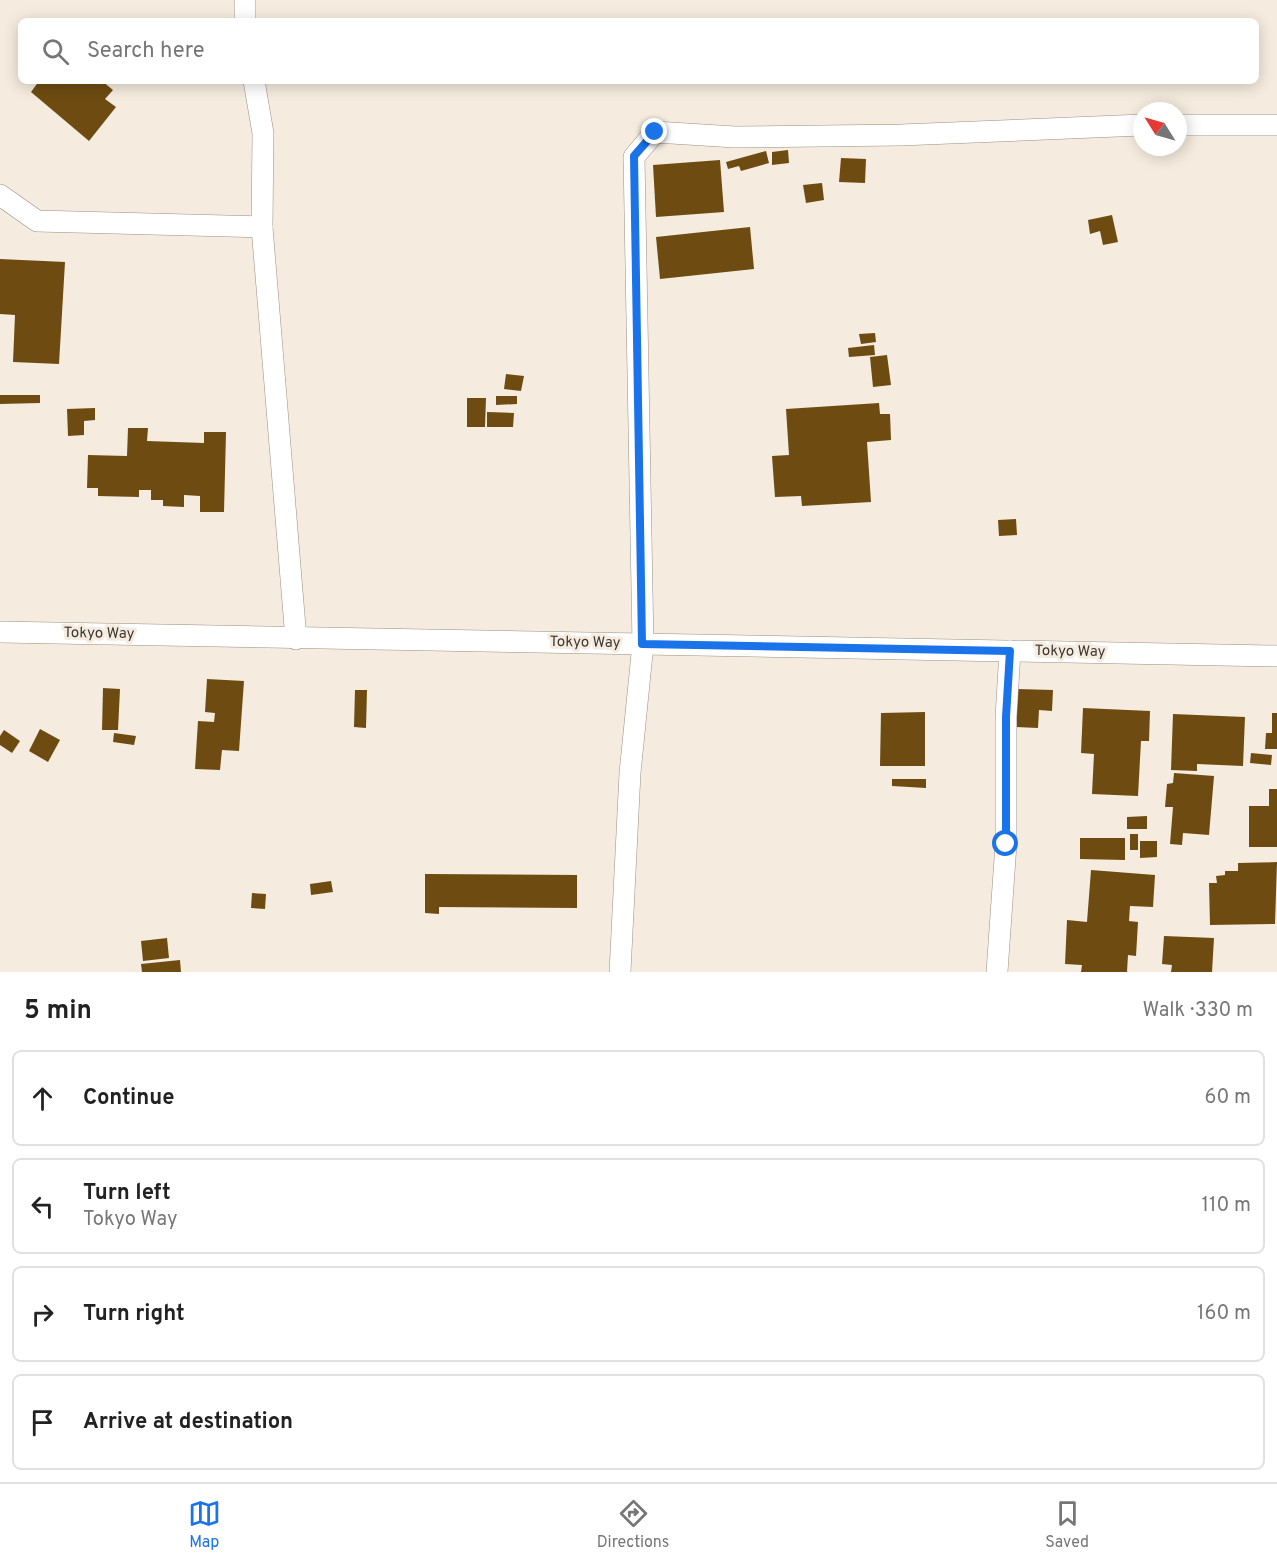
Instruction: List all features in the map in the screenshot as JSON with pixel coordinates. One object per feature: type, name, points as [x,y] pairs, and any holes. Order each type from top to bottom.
[{"type":"street","points":[[244,0],[245,18]]},
{"type":"street","points":[[255,84],[263,133],[262,227],[296,639]]},
{"type":"street","points":[[620,972],[630,773],[642,644],[634,156],[655,132],[735,137],[901,135],[1133,125]]},
{"type":"street","points":[[1187,125],[1277,125]]},
{"type":"street","points":[[0,195],[37,221],[262,227]]},
{"type":"street","name":"Tokyo Way","points":[[0,632],[1277,656]]},
{"type":"street","points":[[997,972],[1006,844],[1005,729],[1010,651]]},
{"type":"building","points":[[37,84],[106,84],[113,90],[105,99],[116,107],[89,141],[31,92]]},
{"type":"building","points":[[788,150],[789,163],[772,165],[772,152]]},
{"type":"building","points":[[766,151],[769,163],[741,171],[739,166],[728,169],[726,162]]},
{"type":"building","points":[[841,158],[866,159],[865,183],[839,182]]},
{"type":"building","points":[[720,160],[724,212],[656,217],[653,165]]},
{"type":"building","points":[[822,183],[824,200],[806,203],[803,185]]},
{"type":"building","points":[[1112,215],[1118,242],[1103,245],[1100,231],[1090,234],[1088,220]]},
{"type":"building","points":[[750,227],[754,269],[660,279],[656,237]]},
{"type":"building","points":[[0,259],[65,262],[59,364],[13,362],[15,315],[0,314]]},
{"type":"building","points":[[875,333],[876,342],[861,344],[859,334]]},
{"type":"building","points":[[874,345],[875,355],[849,357],[848,348]]},
{"type":"building","points":[[887,355],[891,385],[873,387],[870,357]]},
{"type":"building","points":[[506,374],[524,376],[521,391],[504,389]]},
{"type":"building","points":[[0,395],[40,395],[40,403],[0,404]]},
{"type":"building","points":[[496,396],[517,396],[517,404],[496,405]]},
{"type":"building","points":[[467,398],[486,398],[485,427],[467,427]]},
{"type":"building","points":[[879,403],[880,414],[890,414],[891,440],[867,442],[871,502],[802,506],[801,496],[775,497],[772,456],[789,455],[786,409]]},
{"type":"building","points":[[95,408],[95,420],[84,421],[84,435],[68,436],[67,409]]},
{"type":"building","points":[[487,412],[514,413],[513,427],[487,427]]},
{"type":"building","points":[[128,428],[148,428],[147,441],[204,443],[204,432],[226,432],[224,512],[200,512],[200,496],[184,495],[184,507],[163,506],[163,500],[151,500],[151,490],[139,490],[139,497],[98,496],[98,488],[87,488],[88,455],[127,456]]},
{"type":"building","points":[[1016,519],[1017,535],[999,536],[998,520]]},
{"type":"building","points":[[207,679],[244,681],[239,751],[222,750],[220,770],[195,769],[198,721],[214,722],[215,713],[205,712]]},
{"type":"building","points":[[103,688],[120,689],[118,730],[102,730]]},
{"type":"building","points":[[1017,689],[1053,690],[1052,711],[1039,710],[1038,728],[1016,727]]},
{"type":"building","points":[[355,690],[367,690],[366,728],[354,727]]},
{"type":"building","points":[[1083,708],[1150,711],[1149,741],[1141,741],[1138,796],[1092,794],[1094,754],[1081,753]]},
{"type":"building","points":[[925,712],[925,766],[880,766],[881,713]]},
{"type":"building","points":[[1272,713],[1277,713],[1277,749],[1265,749],[1266,733],[1272,733]]},
{"type":"building","points":[[1173,714],[1245,717],[1243,766],[1197,764],[1197,771],[1171,770]]},
{"type":"building","points":[[40,729],[60,740],[48,762],[29,751]]},
{"type":"building","points":[[4,730],[20,741],[12,753],[0,745],[0,736]]},
{"type":"building","points":[[114,733],[136,736],[134,745],[113,742]]},
{"type":"building","points":[[1251,753],[1272,755],[1271,765],[1250,763]]},
{"type":"building","points":[[1174,773],[1214,776],[1209,835],[1183,833],[1182,845],[1170,844],[1173,807],[1165,807],[1167,784],[1173,783]]},
{"type":"building","points":[[892,779],[926,779],[926,788],[892,786]]},
{"type":"building","points":[[1269,789],[1277,789],[1277,847],[1249,847],[1249,806],[1269,806]]},
{"type":"building","points":[[1147,816],[1147,829],[1127,829],[1127,817]]},
{"type":"building","points":[[1130,834],[1138,834],[1138,850],[1130,850]]},
{"type":"building","points":[[1080,838],[1125,838],[1125,860],[1080,859]]},
{"type":"building","points":[[1140,841],[1157,841],[1157,857],[1140,858]]},
{"type":"building","points":[[1277,862],[1275,924],[1210,925],[1209,883],[1217,883],[1216,876],[1225,875],[1225,871],[1238,871],[1238,863]]},
{"type":"building","points":[[1091,870],[1155,875],[1153,907],[1130,906],[1129,921],[1138,922],[1136,956],[1128,955],[1127,972],[1081,972],[1082,965],[1065,964],[1067,920],[1087,922]]},
{"type":"building","points":[[425,874],[577,875],[577,908],[439,907],[439,914],[425,913]]},
{"type":"building","points":[[331,881],[333,892],[311,895],[310,884]]},
{"type":"building","points":[[252,893],[266,894],[265,909],[251,908]]},
{"type":"building","points":[[1164,936],[1214,938],[1212,972],[1171,972],[1172,965],[1162,964]]},
{"type":"building","points":[[167,938],[169,958],[143,961],[141,941]]},
{"type":"building","points":[[180,960],[181,972],[142,972],[141,964]]},
{"type":"route","points":[[655,132],[634,156],[642,644],[1010,651],[1006,717],[1006,844]]}]
